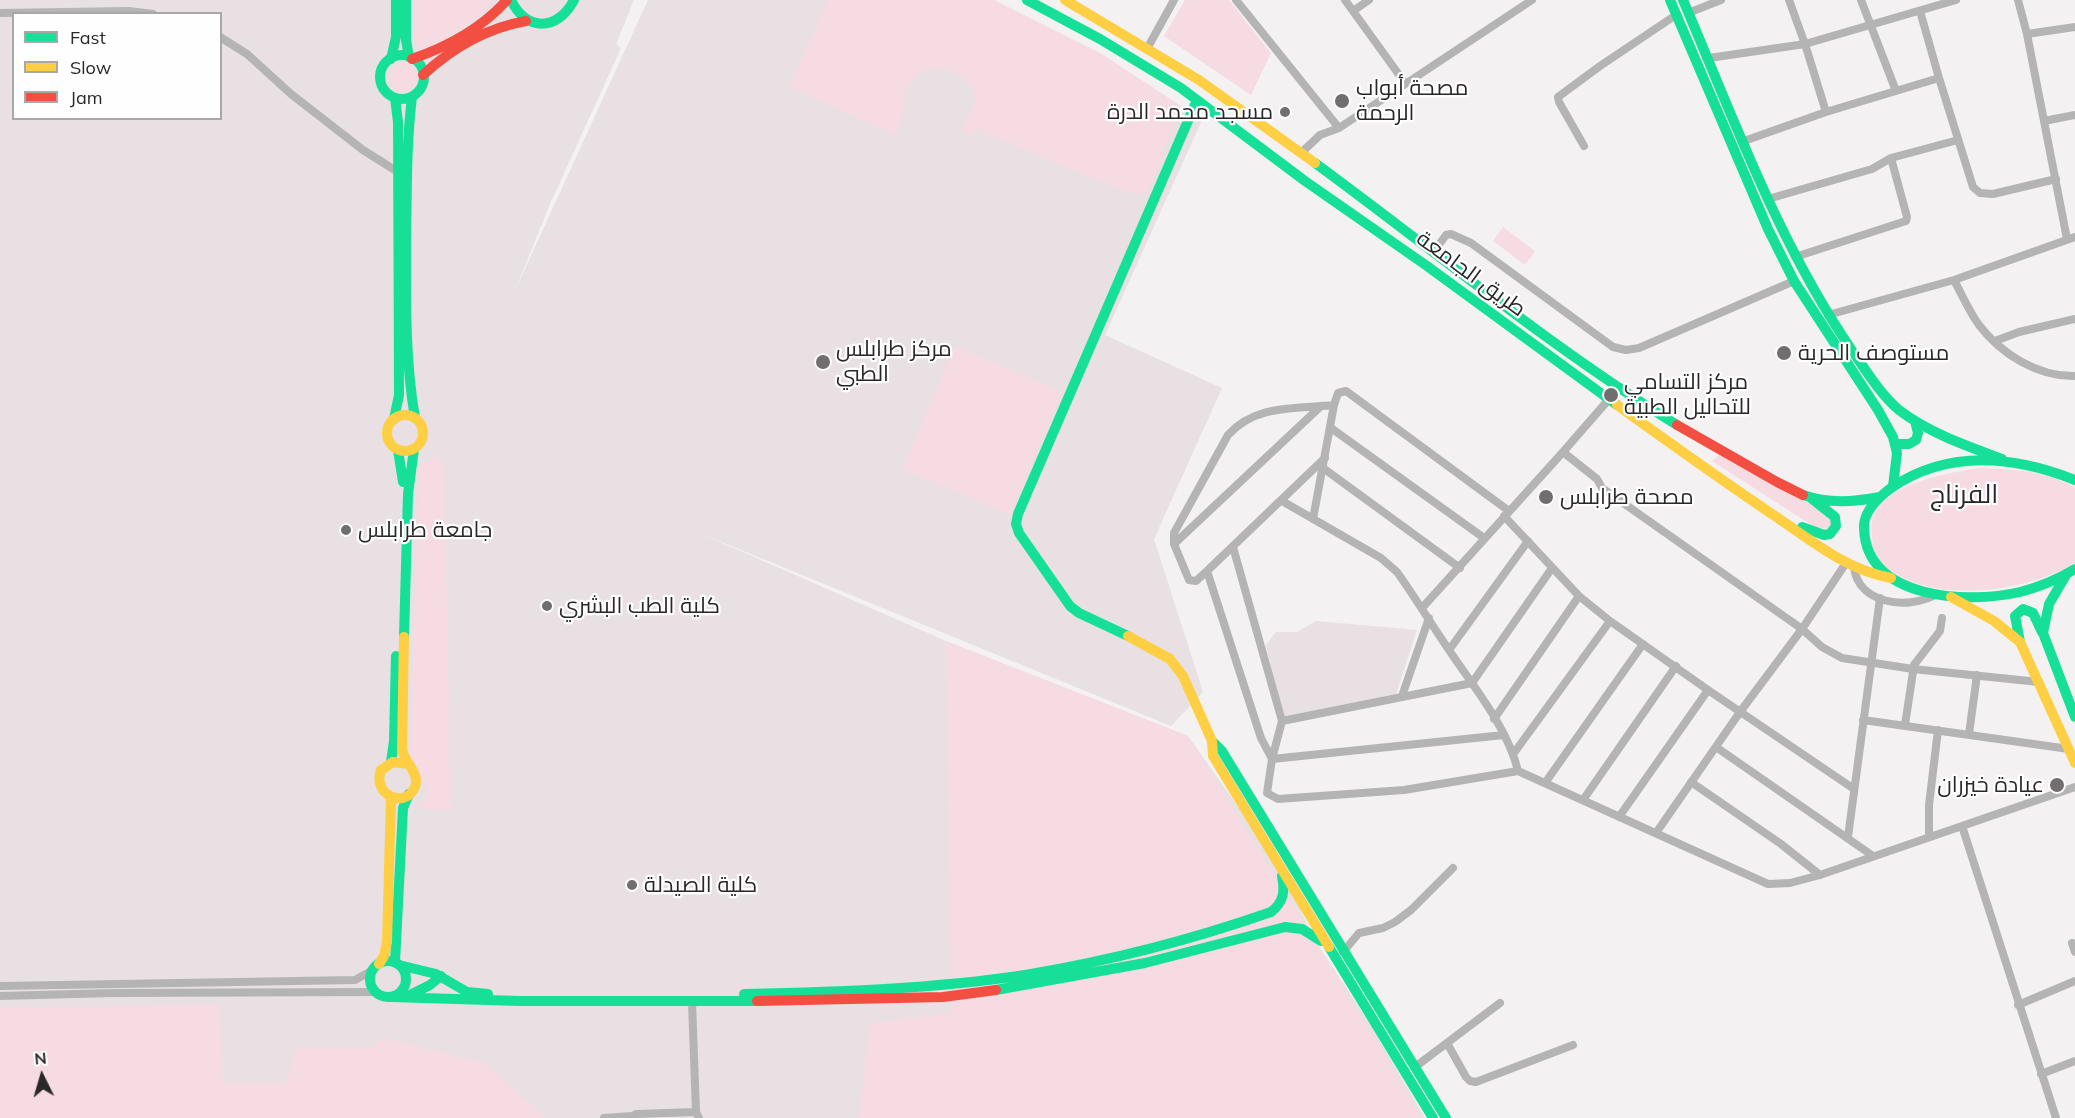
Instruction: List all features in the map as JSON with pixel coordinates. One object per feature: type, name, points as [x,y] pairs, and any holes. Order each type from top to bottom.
[{"type":"main road","points":[[391,59],[396,37],[396,0]]},
{"type":"main road","points":[[406,0],[406,40],[411,58]]},
{"type":"main road","points":[[411,58],[432,51],[486,20],[509,0],[526,21],[534,24],[552,24],[567,15],[574,0]]},
{"type":"main road","name":"طريق الجامعة","points":[[1028,0],[1110,45],[1181,88],[1305,181],[1427,266],[1712,474],[1850,565],[1920,590],[1951,597]]},
{"type":"main road","name":"طريق الجامعة","points":[[1065,0],[1148,47],[1199,80],[1612,384],[1678,427],[1810,497],[1854,501],[1880,496]]},
{"type":"main road","points":[[1670,0],[1768,229],[1794,281],[1878,410],[1896,444],[1897,463],[1893,486]]},
{"type":"main road","points":[[1683,0],[1795,257],[1828,315],[1883,394],[1915,421],[1958,442],[2006,461]]},
{"type":"main road","points":[[423,75],[439,60],[490,31],[512,22],[526,21]]},
{"type":"main road","points":[[403,56],[411,58],[420,65],[423,75],[421,88],[411,97],[395,98],[385,91],[380,80],[382,68],[391,59],[403,56]]},
{"type":"main road","points":[[411,97],[407,137],[406,322],[410,389],[415,418]]},
{"type":"main road","points":[[391,762],[403,478],[398,450],[389,441],[387,435],[394,419],[399,395],[398,122],[395,98]]},
{"type":"main road","points":[[1197,100],[1169,163],[1159,179],[1155,195],[1039,461],[1016,524],[1019,533],[1070,606],[1079,613],[1135,639],[1170,660],[1183,676],[1212,741],[1213,756],[1433,1118]]},
{"type":"main road","points":[[394,419],[402,415],[415,418],[421,424],[423,435],[414,449],[398,450]]},
{"type":"main road","points":[[1896,444],[1909,444],[1916,440],[1918,433],[1915,421]]},
{"type":"main road","points":[[408,764],[400,761],[391,762],[382,769],[379,780],[382,790],[391,797],[398,799],[409,794],[415,788],[416,779],[402,751],[408,494],[414,449]]},
{"type":"main road","points":[[1891,578],[1872,560],[1864,534],[1865,520],[1880,496],[1893,486],[1918,473],[1956,462],[1975,460],[2006,461],[2075,474]]},
{"type":"main road","points":[[2048,469],[2075,480]]},
{"type":"main road","points":[[1782,520],[1815,533],[1830,534],[1836,526],[1835,517],[1810,497]]},
{"type":"main road","points":[[1951,597],[2004,595],[2025,591],[2070,572]]},
{"type":"main road","points":[[2043,633],[2049,604],[2070,572]]},
{"type":"main road","points":[[1951,597],[1994,621],[2020,642]]},
{"type":"main road","points":[[2075,717],[2043,633],[2033,613],[2023,609],[2015,616],[2020,642],[2075,763]]},
{"type":"main road","points":[[1212,741],[1222,751],[1446,1118]]},
{"type":"main road","points":[[391,997],[401,992],[406,983],[405,973],[397,963],[403,808],[409,794]]},
{"type":"main road","points":[[391,797],[387,942],[384,956],[370,978],[376,992],[383,996],[520,1001],[692,1002],[943,997],[1145,963],[1276,928],[1293,927],[1312,934],[1327,945]]},
{"type":"main road","points":[[376,967],[390,961],[427,970],[467,992],[494,995],[710,995],[942,985],[1097,962],[1180,943],[1244,922],[1271,912],[1283,900],[1284,884],[1278,862]]},
{"type":"main road","points":[[1244,922],[1249,936]]},
{"type":"main road","points":[[1220,930],[1223,942]]},
{"type":"main road","points":[[407,996],[430,985],[441,976]]},
{"type":"main road","points":[[942,985],[943,997]]},
{"type":"street","points":[[1148,47],[1174,0]]},
{"type":"street","points":[[1236,0],[1339,128]]},
{"type":"street","points":[[1345,0],[1405,83]]},
{"type":"street","points":[[1353,11],[1369,0]]},
{"type":"street","points":[[1300,153],[1320,135],[1339,128],[1532,0]]},
{"type":"street","points":[[1688,13],[1721,0]]},
{"type":"street","points":[[1789,0],[1806,44],[1826,112]]},
{"type":"street","points":[[1861,0],[1896,91]]},
{"type":"street","points":[[1709,58],[1806,44],[1956,0]]},
{"type":"street","points":[[1828,315],[1954,280],[2071,238],[2056,179],[2018,0]]},
{"type":"street","points":[[1920,11],[1973,187],[1980,194],[1993,194],[2056,179]]},
{"type":"street","points":[[64,12],[137,12]]},
{"type":"street","points":[[1584,146],[1558,97],[1676,15]]},
{"type":"street","points":[[2027,34],[2075,27]]},
{"type":"street","points":[[222,38],[247,54],[291,94],[363,150],[398,172]]},
{"type":"street","points":[[1744,141],[1826,112],[1939,78]]},
{"type":"street","points":[[2044,121],[2075,115]]},
{"type":"street","points":[[1768,199],[1872,169],[1891,158],[1958,140]]},
{"type":"street","points":[[1795,257],[1906,221],[1907,216],[1891,158]]},
{"type":"street","points":[[1433,254],[1446,235],[1451,234],[1471,243],[1613,347],[1626,350],[1639,348],[1794,281]]},
{"type":"street","points":[[1954,280],[1980,326],[1995,341],[2024,363],[2040,371],[2053,375],[2075,376]]},
{"type":"street","points":[[1995,341],[2075,319]]},
{"type":"street","points":[[1313,519],[1334,405],[1338,393],[1346,391],[1507,514],[1552,568],[1610,621],[1854,789]]},
{"type":"street","points":[[1422,608],[1610,398]]},
{"type":"street","points":[[1325,458],[1196,581],[1189,580],[1174,544],[1174,533],[1228,435],[1237,425],[1265,411],[1334,405]]},
{"type":"street","points":[[1174,544],[1321,406]]},
{"type":"street","points":[[1331,428],[1484,538]]},
{"type":"street","points":[[1563,452],[1597,479],[1602,488],[1802,629],[1833,655],[1913,669],[2039,681]]},
{"type":"street","points":[[1323,468],[1460,568]]},
{"type":"street","points":[[1282,501],[1390,564],[1472,683],[1514,753],[1518,771]]},
{"type":"street","points":[[1449,650],[1528,541]]},
{"type":"street","points":[[1233,547],[1282,721],[1272,759],[1267,793],[1278,799],[1404,790],[1518,771],[1768,884],[1790,883],[1820,875],[2075,787]]},
{"type":"street","points":[[1656,833],[1740,712],[1850,565]]},
{"type":"street","points":[[1850,565],[1861,587],[1867,593],[1880,598],[1912,602],[1928,599],[1937,594]]},
{"type":"street","points":[[1282,721],[1472,683],[1552,568]]},
{"type":"street","points":[[1207,571],[1261,738],[1272,759]]},
{"type":"street","points":[[1494,719],[1580,596]]},
{"type":"street","points":[[1848,837],[1880,598]]},
{"type":"street","points":[[1402,696],[1429,618]]},
{"type":"street","points":[[1905,725],[1916,660],[1940,631],[1942,618]]},
{"type":"street","points":[[1514,753],[1610,621]]},
{"type":"street","points":[[1545,783],[1643,644]]},
{"type":"street","points":[[1582,800],[1676,666]]},
{"type":"street","points":[[1969,734],[1977,675]]},
{"type":"street","points":[[1619,817],[1708,690]]},
{"type":"street","points":[[1863,720],[2069,749]]},
{"type":"street","points":[[1929,836],[1929,806],[1938,730]]},
{"type":"street","points":[[1272,759],[1504,735]]},
{"type":"street","points":[[1716,747],[1873,856]]},
{"type":"street","points":[[1691,782],[1782,844],[1820,875]]},
{"type":"street","points":[[1962,825],[2056,1118]]},
{"type":"street","points":[[1343,952],[1359,933],[1383,928],[1411,910],[1453,868]]},
{"type":"street","points":[[2072,943],[2075,952]]},
{"type":"street","points":[[0,986],[355,980],[376,967]]},
{"type":"street","points":[[2018,1005],[2075,981]]},
{"type":"street","points":[[0,996],[376,992]]},
{"type":"street","points":[[604,1118],[697,1115],[692,1002]]},
{"type":"street","points":[[1415,1067],[1500,1003]]},
{"type":"street","points":[[1447,1043],[1466,1077],[1476,1082],[1573,1045]]},
{"type":"street","points":[[2041,1074],[2075,1061]]},
{"type":"shaded area","name":"جامعة طرابلس","points":[[0,0],[634,0],[616,44],[621,48],[550,204],[514,293],[648,0],[994,0],[1100,53],[1202,120],[1105,335],[1222,388],[1154,539],[1203,692],[1171,726],[697,532],[946,641],[1188,736],[1277,862],[1316,942],[1370,1024],[1425,1118],[0,1118]]},
{"type":"shaded area","points":[[415,0],[491,0],[480,15],[471,22],[424,50],[415,43]]},
{"type":"shaded area","points":[[828,0],[994,0],[1100,53],[1181,106],[1150,189],[1142,194],[1125,192],[980,131],[980,126],[973,135],[961,131],[975,103],[974,89],[961,77],[947,69],[932,68],[918,74],[905,89],[904,110],[896,135],[789,87]]},
{"type":"shaded area","points":[[1185,0],[1229,0],[1271,53],[1251,95],[1164,36]]},
{"type":"shaded area","points":[[404,63],[414,67],[418,77],[414,87],[404,91],[394,87],[390,77],[394,67]]},
{"type":"shaded area","points":[[1503,227],[1535,251],[1525,265],[1493,241]]},
{"type":"shaded area","points":[[955,346],[1063,392],[1010,515],[902,469]]},
{"type":"shaded area","points":[[435,455],[444,463],[451,810],[414,808],[424,803],[427,789],[410,759],[419,466]]},
{"type":"shaded area","points":[[1719,455],[1830,515],[1832,529],[1816,528],[1712,461]]},
{"type":"shaded area","points":[[1981,468],[2041,474],[2075,488],[2075,563],[2031,581],[1981,590],[1930,587],[1907,580],[1883,565],[1874,549],[1872,522],[1878,509],[1888,498],[1918,482]]},
{"type":"shaded area","points":[[1316,621],[1417,630],[1396,694],[1282,718],[1266,645],[1276,632],[1297,632]]},
{"type":"shaded area","points":[[946,641],[1188,736],[1423,1118],[859,1118],[870,1023],[951,1013]]},
{"type":"shaded area","points":[[219,1004],[223,1083],[286,1083],[296,1048],[368,1048],[385,1038],[487,1064],[545,1118],[0,1118],[0,1008]]},
{"type":"traffic: fast","points":[[391,59],[396,37],[396,0]]},
{"type":"traffic: fast","points":[[406,0],[406,40],[409,57]]},
{"type":"traffic: fast","points":[[511,0],[525,18],[542,24],[560,18],[574,0]]},
{"type":"traffic: fast","points":[[1027,0],[1100,39],[1181,88],[1305,181],[1427,266],[1617,405]]},
{"type":"traffic: fast","points":[[1670,0],[1768,229],[1794,281],[1878,410],[1893,437],[1897,453],[1893,486]]},
{"type":"traffic: fast","points":[[1683,0],[1739,135],[1779,223],[1825,308],[1867,373],[1892,404],[1923,426],[2002,459]]},
{"type":"traffic: fast","points":[[402,55],[417,62],[424,77],[417,92],[402,99],[387,92],[380,77],[387,62],[402,55]]},
{"type":"traffic: fast","points":[[412,97],[407,170],[406,288],[408,353],[415,418]]},
{"type":"traffic: fast","points":[[394,419],[399,395],[398,122],[395,98]]},
{"type":"traffic: fast","points":[[1128,636],[1079,613],[1070,606],[1019,533],[1016,524],[1018,514],[1197,100]]},
{"type":"traffic: fast","points":[[1315,163],[1538,331],[1677,425]]},
{"type":"traffic: fast","points":[[1896,444],[1909,444],[1916,440],[1918,433],[1915,421]]},
{"type":"traffic: fast","points":[[404,637],[408,494],[414,449]]},
{"type":"traffic: fast","points":[[398,450],[403,482]]},
{"type":"traffic: fast","points":[[2075,480],[2029,466],[2005,462],[1981,460],[1958,462],[1913,475],[1891,488],[1869,510],[1864,522],[1869,552],[1882,570],[1901,583],[1923,592],[1948,596],[1998,596],[2035,588],[2075,569]]},
{"type":"traffic: fast","points":[[1803,495],[1822,500],[1842,501],[1880,497]]},
{"type":"traffic: fast","points":[[1802,527],[1824,535],[1830,534],[1836,526],[1835,517],[1811,498]]},
{"type":"traffic: fast","points":[[2066,575],[2049,604],[2043,633],[2075,717]]},
{"type":"traffic: fast","points":[[2020,642],[2015,616],[2023,609],[2033,613],[2042,632]]},
{"type":"traffic: fast","points":[[391,762],[394,741],[396,656]]},
{"type":"traffic: fast","points":[[1212,741],[1222,751],[1446,1118]]},
{"type":"traffic: fast","points":[[395,962],[403,808],[409,794]]},
{"type":"traffic: fast","points":[[744,994],[850,991],[955,984],[1025,975],[1088,963],[1180,941],[1271,912],[1283,896],[1282,876]]},
{"type":"traffic: fast","points":[[996,990],[1145,963],[1285,927],[1302,929],[1321,941]]},
{"type":"traffic: fast","points":[[1329,947],[1433,1118]]},
{"type":"traffic: fast","points":[[388,961],[401,966],[406,979],[401,992],[388,997],[375,992],[370,979],[375,966],[388,961]]},
{"type":"traffic: fast","points":[[399,965],[436,974],[467,992],[488,994]]},
{"type":"traffic: fast","points":[[410,995],[430,985],[441,976]]},
{"type":"traffic: fast","points":[[391,997],[520,1001],[757,1001]]},
{"type":"traffic: slow","points":[[1065,0],[1199,80],[1315,163]]},
{"type":"traffic: slow","points":[[1617,405],[1818,546],[1861,569],[1891,578]]},
{"type":"traffic: slow","points":[[405,415],[418,420],[423,433],[418,446],[405,451],[392,446],[387,433],[392,420],[405,415]]},
{"type":"traffic: slow","points":[[1951,597],[1994,621],[2020,642],[2075,763]]},
{"type":"traffic: slow","points":[[1128,636],[1170,659],[1183,676],[1212,741],[1213,756],[1329,947]]},
{"type":"traffic: slow","points":[[404,637],[402,749],[414,773],[416,784],[409,795],[403,798],[390,796],[381,786],[379,779],[381,770],[393,762],[408,764]]},
{"type":"traffic: slow","points":[[379,964],[384,956],[387,942],[391,797]]},
{"type":"traffic: jam","points":[[412,59],[463,36],[487,19],[507,0]]},
{"type":"traffic: jam","points":[[423,75],[446,56],[471,40],[526,21]]},
{"type":"traffic: jam","points":[[1677,425],[1803,495]]},
{"type":"traffic: jam","points":[[757,1001],[943,997],[996,990]]},
{"type":"place","name":"مصحة أبواب الرحمة","points":[[1342,101]]},
{"type":"place","name":"مسجد محمد الدرة","points":[[1285,112]]},
{"type":"place","name":"مستوصف الحرية","points":[[1784,353]]},
{"type":"place","name":"مركز طرابلس الطبي","points":[[823,362]]},
{"type":"place","name":"مركز التسامي للتحاليل الطبية","points":[[1611,395]]},
{"type":"place","name":"مصحة طرابلس","points":[[1546,497]]},
{"type":"place","name":"جامعة طرابلس","points":[[346,530]]},
{"type":"place","name":"كلية الطب البشري","points":[[547,606]]},
{"type":"place","name":"عيادة خيزران","points":[[2057,785]]},
{"type":"place","name":"كلية الصيدلة","points":[[632,885]]},
{"type":"district","name":"الفرناج","points":[[1964,495]]}]
